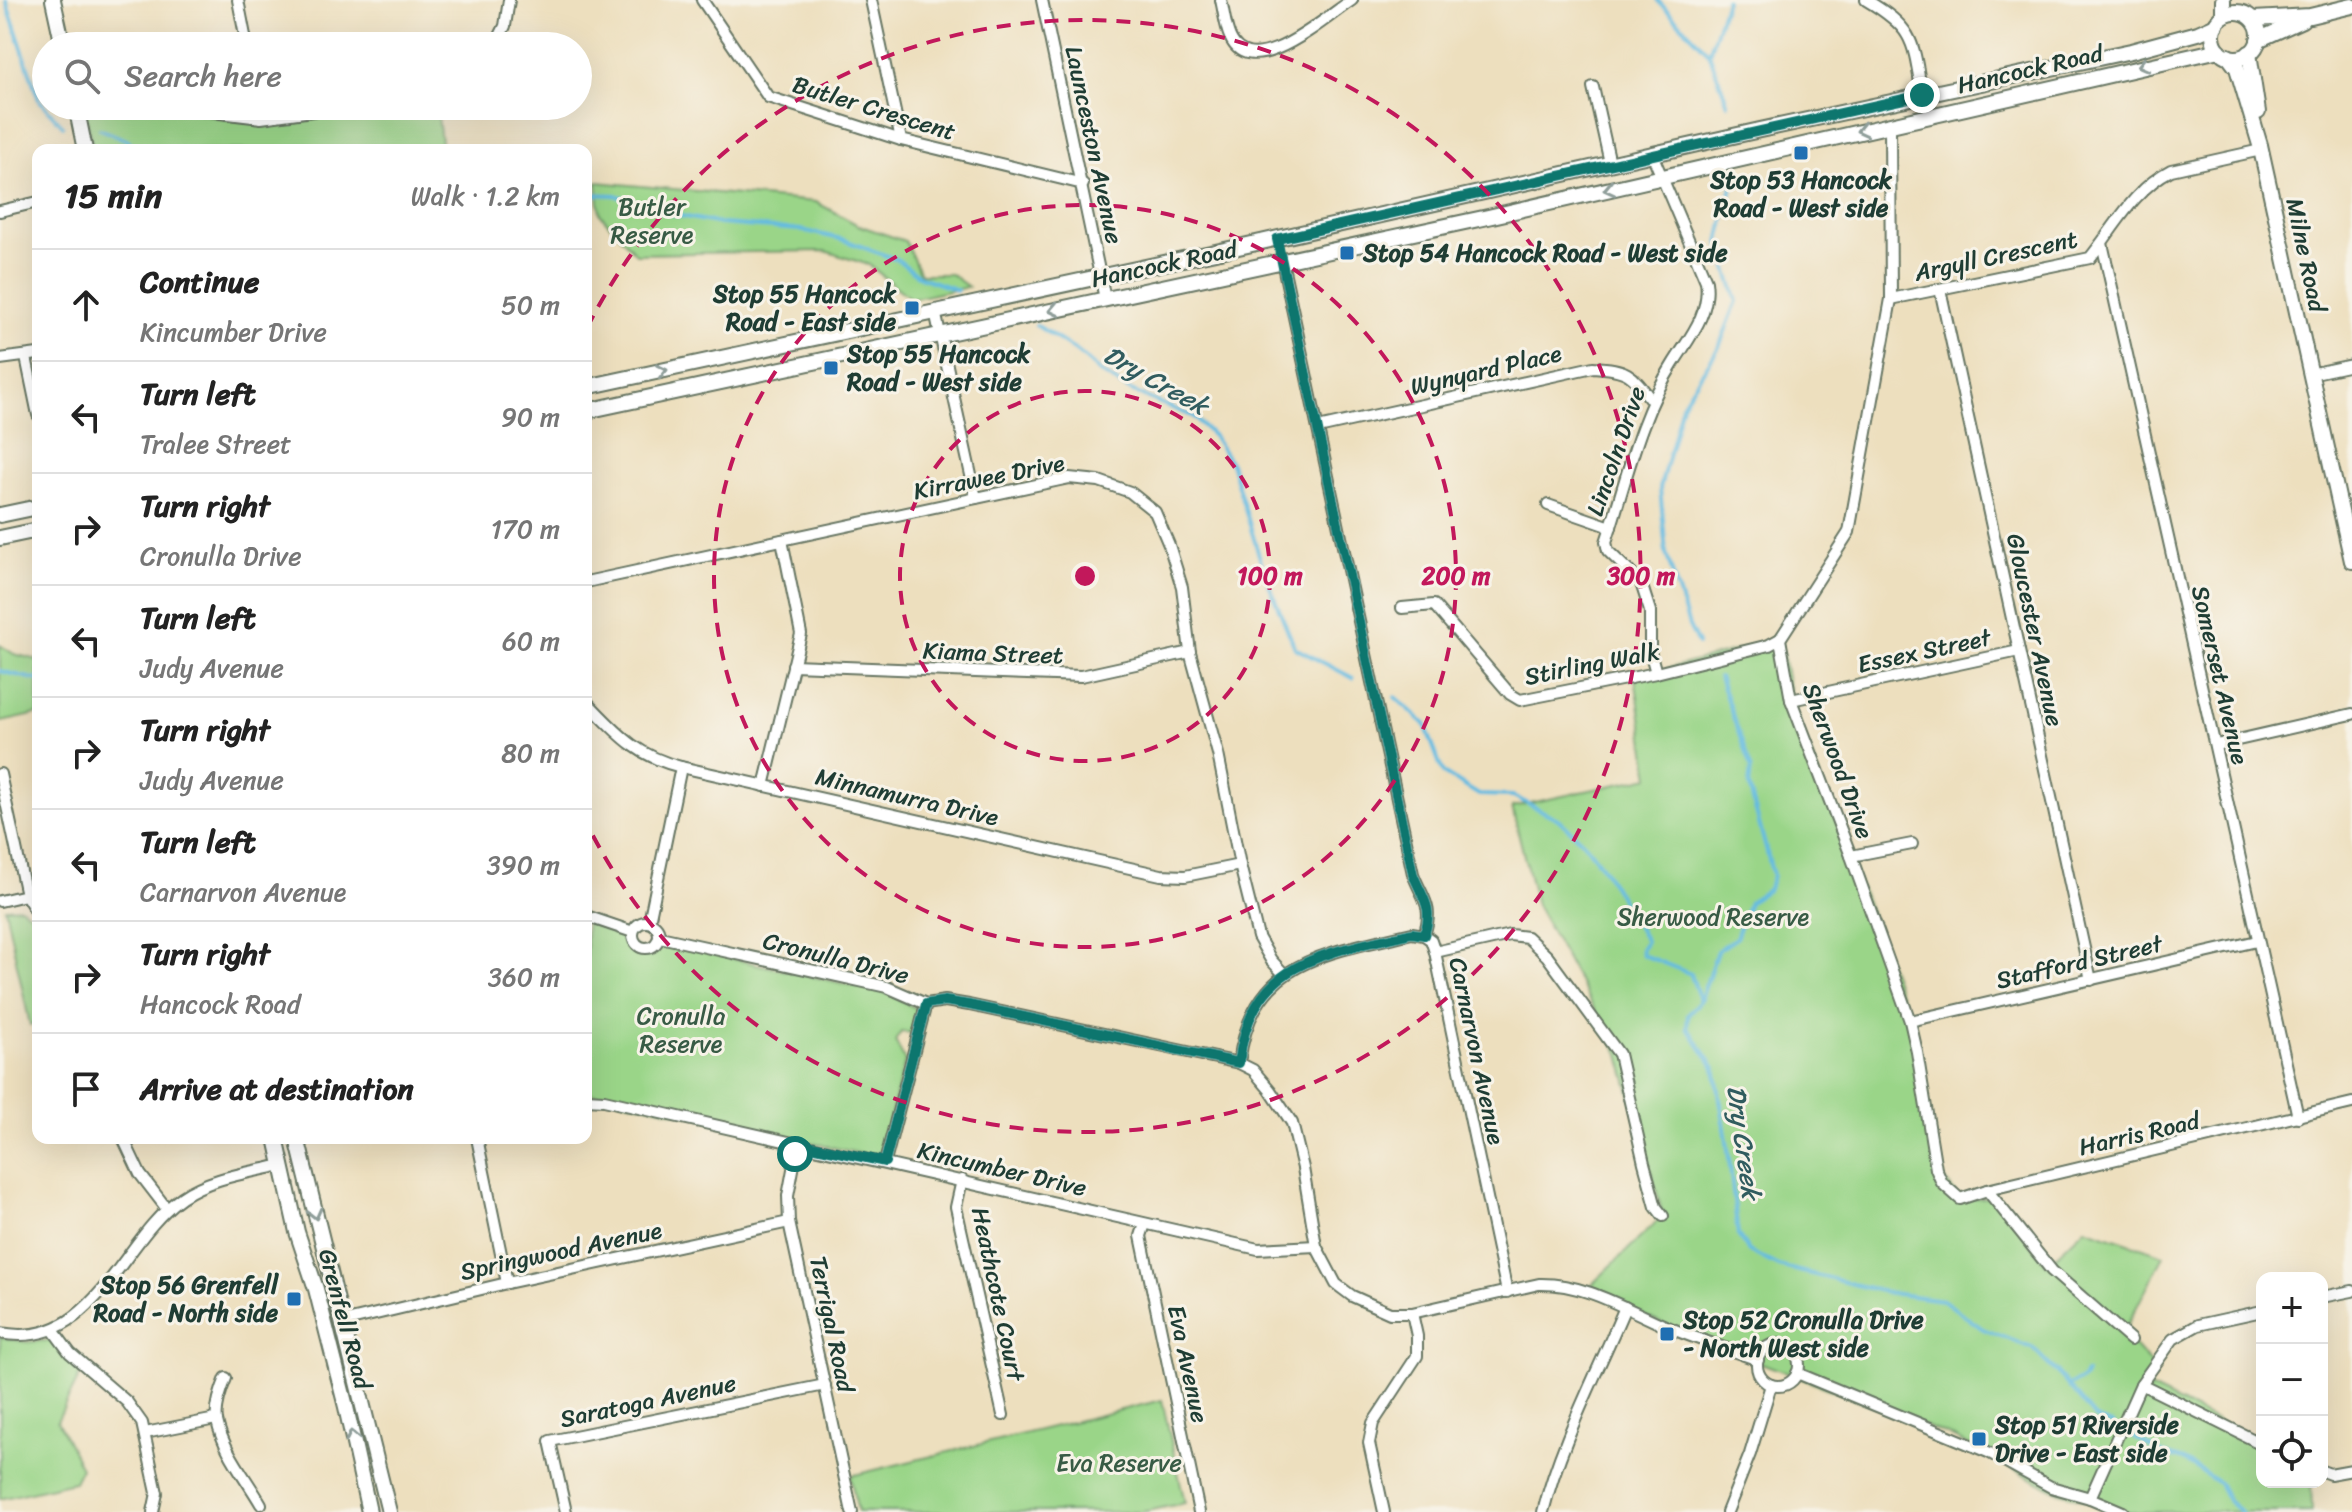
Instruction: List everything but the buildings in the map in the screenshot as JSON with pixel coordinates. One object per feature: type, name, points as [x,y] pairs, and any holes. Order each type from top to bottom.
[{"type":"main road","points":[[53,0],[60,32]]},
{"type":"main road","points":[[2223,0],[2215,42],[2224,53],[2239,57],[2249,53],[2258,40],[2310,16],[2352,6]]},
{"type":"main road","points":[[2219,20],[2243,10],[2310,16]]},
{"type":"main road","points":[[2243,10],[2258,29],[2258,40]]},
{"type":"main road","name":"Hancock Road","points":[[592,386],[1277,239],[2167,42],[2219,20]]},
{"type":"main road","name":"Hancock Road","points":[[592,410],[2224,53]]},
{"type":"main road","name":"Milne Road","points":[[2224,53],[2237,68],[2260,148],[2352,561]]},
{"type":"main road","name":"Milne Road","points":[[2249,53],[2260,122],[2260,148]]},
{"type":"main road","points":[[79,120],[84,144]]},
{"type":"main road","points":[[1277,239],[1282,261]]},
{"type":"main road","points":[[0,515],[32,508]]},
{"type":"main road","points":[[0,538],[32,531]]},
{"type":"main road","name":"Grenfell Road","points":[[277,1144],[297,1232],[316,1289],[346,1407],[369,1512]]},
{"type":"main road","name":"Grenfell Road","points":[[298,1144],[389,1512]]},
{"type":"main road","points":[[282,1165],[302,1161]]},
{"type":"street","points":[[238,0],[244,32]]},
{"type":"street","points":[[502,32],[509,0]]},
{"type":"street","name":"Butler Crescent","points":[[702,0],[768,97],[901,140],[1083,184]]},
{"type":"street","points":[[871,0],[901,140]]},
{"type":"street","name":"Launceston Avenue","points":[[1042,0],[1105,299]]},
{"type":"street","points":[[1221,0],[1230,38],[1246,54],[1259,56],[1304,33],[1352,0]]},
{"type":"street","points":[[1866,0],[1895,18],[1911,38],[1922,95]]},
{"type":"street","points":[[1593,87],[1610,163]]},
{"type":"street","points":[[1780,639],[1849,532],[1891,299],[1890,124]]},
{"type":"street","name":"Argyll Crescent","points":[[1891,299],[2090,258],[2132,202],[2158,177],[2171,170],[2260,148]]},
{"type":"street","name":"Lincoln Drive","points":[[1652,154],[1708,292],[1701,319],[1651,400],[1606,542],[1608,551],[1641,583],[1650,611],[1650,651],[1656,673]]},
{"type":"street","points":[[0,211],[32,203]]},
{"type":"street","name":"Somerset Avenue","points":[[2102,243],[2298,1117]]},
{"type":"street","name":"Carnarvon Avenue","points":[[1282,261],[1413,874],[1427,901],[1429,921],[1424,935],[1431,940],[1435,952],[1507,1292]]},
{"type":"street","name":"Gloucester Avenue","points":[[1940,289],[2091,980]]},
{"type":"street","points":[[935,311],[976,498]]},
{"type":"street","points":[[0,359],[32,356]]},
{"type":"street","points":[[26,357],[32,386]]},
{"type":"street","points":[[2310,374],[2352,365]]},
{"type":"street","name":"Wynyard Place","points":[[1318,428],[1593,367],[1613,368],[1635,377],[1651,400]]},
{"type":"street","name":"Kirrawee Drive","points":[[592,581],[1069,478],[1099,481],[1130,492],[1155,512],[1169,545],[1182,587],[1190,652],[1218,754],[1258,937],[1271,960],[1283,973]]},
{"type":"street","points":[[1548,505],[1611,527]]},
{"type":"street","points":[[764,786],[801,634],[782,540]]},
{"type":"street","name":"Stirling Walk","points":[[1402,608],[1434,605],[1510,694],[1520,700],[1656,673],[1769,645],[1780,639]]},
{"type":"street","name":"Sherwood Drive","points":[[1780,639],[1791,700],[1910,1021],[1936,1169],[1942,1183]]},
{"type":"street","name":"Essex Street","points":[[1791,700],[2019,651]]},
{"type":"street","name":"Kiama Street","points":[[793,665],[1081,676],[1190,652]]},
{"type":"street","name":"Minnamurra Drive","points":[[592,707],[636,750],[658,762],[1161,875],[1185,876],[1240,865]]},
{"type":"street","points":[[2216,745],[2352,714]]},
{"type":"street","points":[[649,922],[681,767]]},
{"type":"street","points":[[0,774],[26,895],[32,905]]},
{"type":"street","points":[[1851,856],[1912,844]]},
{"type":"street","points":[[0,901],[26,895]]},
{"type":"street","points":[[592,918],[633,932]]},
{"type":"street","points":[[649,922],[655,925],[660,937],[651,947],[644,948],[637,945],[633,932],[637,926],[649,922]]},
{"type":"street","points":[[1239,1063],[1245,1028],[1259,1002],[1283,973],[1340,951],[1412,933],[1424,935]]},
{"type":"street","points":[[1435,952],[1510,935],[1527,937],[1547,956],[1619,1054],[1648,1178],[1656,1207],[1663,1216]]},
{"type":"street","name":"Cronulla Drive","points":[[660,937],[887,987],[926,1004],[945,1001],[969,1005],[1239,1063],[1253,1070],[1292,1123],[1316,1246],[1336,1284],[1352,1296],[1390,1313],[1412,1313]]},
{"type":"street","name":"Stafford Street","points":[[1910,1021],[2257,941]]},
{"type":"street","points":[[885,1162],[926,1004]]},
{"type":"street","name":"Kincumber Drive","points":[[592,1099],[885,1162],[1258,1249],[1316,1246]]},
{"type":"street","name":"Harris Road","points":[[1942,1183],[1960,1199],[2352,1103]]},
{"type":"street","name":"Terrigal Road","points":[[798,1143],[788,1196],[789,1222],[852,1512]]},
{"type":"street","points":[[126,1144],[140,1174],[167,1209]]},
{"type":"street","points":[[478,1144],[507,1283]]},
{"type":"street","points":[[0,1333],[25,1335],[53,1330],[84,1311],[167,1209],[200,1186],[282,1165]]},
{"type":"street","name":"Heathcote Court","points":[[962,1180],[956,1207],[1003,1415]]},
{"type":"street","points":[[1987,1190],[2052,1271],[2131,1340]]},
{"type":"street","name":"Springwood Avenue","points":[[342,1322],[789,1222]]},
{"type":"street","name":"Eva Avenue","points":[[1145,1224],[1141,1236],[1199,1512]]},
{"type":"street","points":[[1384,1512],[1369,1443],[1373,1423],[1417,1356],[1412,1313],[1539,1284],[1556,1284],[1586,1290],[1664,1325],[1758,1360]]},
{"type":"street","points":[[2328,1296],[2352,1291]]},
{"type":"street","points":[[1543,1512],[1587,1393],[1625,1307]]},
{"type":"street","points":[[2090,1498],[2141,1384],[2173,1339],[2198,1325],[2256,1312]]},
{"type":"street","points":[[53,1330],[70,1353],[127,1402],[142,1423],[157,1493],[153,1512]]},
{"type":"street","points":[[1781,1344],[1794,1351],[1798,1358],[1797,1373],[1789,1383],[1771,1385],[1761,1378],[1758,1360],[1766,1347],[1781,1344]]},
{"type":"street","points":[[1797,1373],[1988,1452],[2051,1487],[2090,1498],[2123,1512]]},
{"type":"street","points":[[226,1378],[216,1419],[229,1450],[261,1504]]},
{"type":"street","points":[[2141,1384],[2256,1441]]},
{"type":"street","name":"Saratoga Avenue","points":[[566,1512],[550,1441],[825,1385]]},
{"type":"street","points":[[1727,1512],[1750,1454],[1771,1385]]},
{"type":"street","points":[[145,1433],[216,1419]]},
{"type":"street","points":[[2328,1473],[2352,1470]]},
{"type":"green space","points":[[87,120],[237,120],[262,123],[286,120],[438,120],[441,144],[92,144]]},
{"type":"green space","name":"Butler Reserve","points":[[597,182],[816,202],[858,225],[905,241],[920,274],[951,274],[968,287],[911,299],[869,265],[825,251],[636,254],[600,214]]},
{"type":"green space","name":"Sherwood Reserve","points":[[1780,639],[1791,700],[1910,1021],[1936,1169],[1960,1199],[1994,1197],[2047,1265],[2085,1228],[2164,1255],[2123,1333],[2153,1367],[2141,1384],[2256,1440],[2256,1488],[2311,1488],[2312,1512],[2124,1512],[2054,1490],[1948,1435],[1681,1332],[1586,1290],[1663,1216],[1620,1055],[1536,905],[1512,807],[1650,777],[1635,677]]},
{"type":"green space","points":[[0,645],[14,654],[32,658],[32,715],[2,722]]},
{"type":"green space","points":[[21,907],[32,915],[30,1025],[5,908]]},
{"type":"green space","name":"Cronulla Reserve","points":[[592,924],[620,935],[646,953],[667,946],[685,948],[890,994],[919,1010],[913,1033],[901,1032],[895,1041],[905,1061],[882,1148],[878,1153],[867,1155],[592,1093]]},
{"type":"green space","points":[[0,1337],[26,1342],[55,1340],[83,1369],[57,1421],[81,1468],[74,1482],[0,1499]]},
{"type":"green space","name":"Eva Reserve","points":[[1162,1400],[1185,1503],[1142,1512],[858,1512],[850,1476]]},
{"type":"waterway","name":"Dry Creek","points":[[6,0],[32,79]]},
{"type":"waterway","points":[[1657,0],[1709,53],[1728,104]]},
{"type":"waterway","points":[[1709,53],[1726,0]]},
{"type":"waterway","name":"Dry Creek","points":[[57,120],[63,126]]},
{"type":"waterway","name":"Dry Creek","points":[[100,129],[131,144]]},
{"type":"waterway","points":[[1698,644],[1689,626],[1666,553],[1660,488],[1682,404],[1719,347],[1737,301],[1719,242],[1732,186]]},
{"type":"waterway","name":"Dry Creek","points":[[592,194],[615,195],[666,213],[721,224],[801,230],[841,239],[898,260],[920,277],[957,290]]},
{"type":"waterway","name":"Dry Creek","points":[[1036,325],[1131,391],[1194,417],[1214,437],[1231,463],[1265,575],[1295,648],[1353,678]]},
{"type":"waterway","points":[[0,671],[32,679]]},
{"type":"waterway","points":[[1701,999],[1717,951],[1736,938],[1749,902],[1769,889],[1773,875],[1749,786],[1751,768],[1719,677]]},
{"type":"waterway","name":"Dry Creek","points":[[1395,697],[1425,724],[1443,773],[1479,795],[1513,796],[1558,819],[1584,843],[1604,870],[1646,941],[1641,949],[1643,955],[1691,974],[1700,1001],[1688,1015],[1687,1027],[1715,1068],[1738,1235],[1749,1251],[1778,1266],[1890,1293],[1943,1300],[1983,1329],[2032,1348],[2095,1418],[2114,1425]]},
{"type":"waterway","points":[[2069,1385],[2083,1379],[2086,1373]]},
{"type":"waterway","name":"Dry Creek","points":[[2129,1434],[2158,1452],[2184,1460],[2219,1483],[2229,1502],[2241,1512]]},
{"type":"place","name":"Stop 53 Hancock Road - West side","points":[[1801,153]]},
{"type":"place","name":"Stop 54 Hancock Road - West side","points":[[1347,253]]},
{"type":"place","name":"Stop 55 Hancock Road - East side","points":[[912,308]]},
{"type":"place","name":"Stop 55 Hancock Road - West side","points":[[831,368]]},
{"type":"place","name":"Stop 56 Grenfell Road - North side","points":[[294,1299]]},
{"type":"place","name":"Stop 52 Cronulla Drive - North West side","points":[[1667,1334]]},
{"type":"place","name":"Stop 51 Riverside Drive - East side","points":[[1979,1439]]},
{"type":"route","points":[[795,1154],[798,1143],[885,1162],[926,1004],[945,1001],[969,1005],[1239,1063],[1245,1028],[1259,1002],[1283,973],[1340,951],[1412,933],[1424,935],[1429,921],[1427,901],[1413,874],[1277,239],[1922,95]]}]
